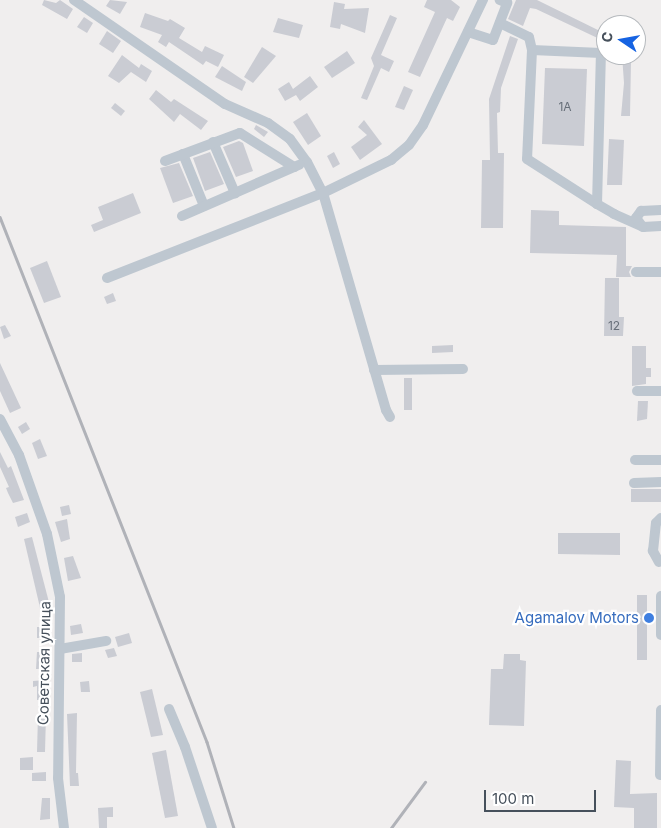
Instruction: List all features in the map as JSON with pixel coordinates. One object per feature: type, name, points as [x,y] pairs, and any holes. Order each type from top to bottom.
[{"type":"street","points":[[74,0],[225,104],[268,122],[290,139],[307,162],[323,193],[374,370],[390,417]]},
{"type":"street","points":[[107,278],[373,172],[409,145],[423,126],[483,0]]},
{"type":"street","points":[[468,32],[493,40],[507,3],[500,0]]},
{"type":"street","points":[[500,23],[529,37],[532,50],[526,159],[597,204],[643,227],[661,226]]},
{"type":"street","points":[[532,50],[601,53],[597,204]]},
{"type":"street","points":[[165,161],[240,133],[294,167]]},
{"type":"street","points":[[213,142],[234,193]]},
{"type":"street","points":[[183,154],[204,206]]},
{"type":"street","points":[[182,216],[307,162]]},
{"type":"street","points":[[643,227],[636,218],[641,211],[661,210]]},
{"type":"street","points":[[636,272],[661,272]]},
{"type":"street","points":[[374,370],[463,369]]},
{"type":"street","points":[[637,391],[661,391]]},
{"type":"street","name":"Советская улица","points":[[0,419],[19,454],[47,534],[60,597],[58,778],[64,828]]},
{"type":"street","points":[[636,460],[661,460]]},
{"type":"street","points":[[634,483],[661,482]]},
{"type":"street","points":[[659,562],[653,551],[656,523],[661,518]]},
{"type":"street","points":[[661,596],[661,635]]},
{"type":"street","points":[[60,649],[106,641]]},
{"type":"street","points":[[168,709],[185,747],[212,828]]},
{"type":"street","points":[[660,775],[661,710]]},
{"type":"building","points":[[44,0],[56,3],[60,0],[73,9],[67,19],[42,5]]},
{"type":"building","points":[[110,0],[127,2],[120,14],[106,6]]},
{"type":"building","points":[[427,0],[451,0],[460,7],[453,21],[447,18],[420,77],[408,72],[435,12],[424,7]]},
{"type":"building","points":[[516,0],[537,0],[596,29],[596,37],[536,9],[530,8],[523,26],[508,19]]},
{"type":"building","points":[[334,2],[345,4],[344,9],[369,8],[365,33],[341,24],[340,29],[330,27]]},
{"type":"building","points":[[145,13],[168,21],[170,19],[185,28],[179,38],[202,52],[205,46],[224,55],[218,67],[206,61],[203,65],[169,42],[166,47],[158,42],[162,35],[140,27]]},
{"type":"building","points":[[390,15],[397,18],[381,55],[394,61],[389,72],[381,68],[367,100],[361,98],[374,66],[371,58]]},
{"type":"building","points":[[84,17],[93,23],[87,33],[77,27]]},
{"type":"building","points":[[278,18],[303,25],[299,38],[273,32]]},
{"type":"building","points":[[107,31],[121,41],[113,53],[99,44]]},
{"type":"building","points":[[510,36],[518,39],[501,88],[500,112],[497,113],[498,153],[504,153],[503,228],[481,228],[482,160],[490,160],[489,99]]},
{"type":"building","points":[[262,47],[276,56],[253,83],[244,77]]},
{"type":"building","points":[[347,51],[355,63],[332,78],[324,67]]},
{"type":"building","points":[[122,55],[139,68],[141,64],[152,71],[146,82],[131,72],[119,83],[108,76]]},
{"type":"building","points":[[623,65],[631,65],[630,116],[621,116],[624,83]]},
{"type":"building","points":[[222,66],[246,82],[242,91],[215,77]]},
{"type":"building","points":[[545,68],[587,69],[584,146],[542,144]]},
{"type":"building","points":[[310,76],[318,87],[300,101],[296,95],[285,101],[278,89],[289,82],[293,89]]},
{"type":"building","points":[[404,86],[413,90],[404,110],[395,107]]},
{"type":"building","points":[[156,90],[171,102],[174,99],[208,121],[201,130],[180,114],[174,122],[149,99]]},
{"type":"building","points":[[115,103],[125,111],[121,116],[111,108]]},
{"type":"building","points":[[307,113],[321,136],[308,145],[293,122]]},
{"type":"building","points":[[364,120],[382,144],[360,160],[351,147],[367,135],[358,127]]},
{"type":"building","points":[[256,125],[268,132],[264,137],[254,129]]},
{"type":"building","points":[[609,139],[624,140],[622,185],[607,185]]},
{"type":"building","points":[[239,141],[243,143],[253,171],[236,177],[223,147]]},
{"type":"building","points":[[210,152],[224,184],[205,191],[193,158]]},
{"type":"building","points":[[334,152],[340,164],[333,168],[327,156]]},
{"type":"building","points":[[179,163],[193,196],[173,203],[160,168]]},
{"type":"building","points":[[133,193],[141,213],[94,232],[91,225],[103,220],[98,207]]},
{"type":"building","points":[[531,210],[559,211],[559,225],[626,227],[626,266],[632,266],[629,272],[631,277],[616,277],[617,255],[530,253]]},
{"type":"building","points":[[47,261],[61,297],[44,303],[30,268]]},
{"type":"building","points":[[605,278],[619,278],[619,317],[624,317],[623,336],[604,336]]},
{"type":"building","points":[[113,293],[116,301],[107,304],[104,297]]},
{"type":"building","points":[[5,325],[11,336],[4,339],[0,327]]},
{"type":"building","points":[[453,345],[453,352],[432,353],[432,346]]},
{"type":"building","points":[[632,346],[646,346],[646,368],[651,368],[651,377],[646,377],[646,384],[632,386]]},
{"type":"building","points":[[0,363],[21,408],[10,413],[0,391]]},
{"type":"building","points":[[404,378],[412,378],[412,410],[404,410]]},
{"type":"building","points":[[638,401],[648,401],[647,419],[637,421]]},
{"type":"building","points":[[26,422],[30,429],[22,434],[18,427]]},
{"type":"building","points":[[40,439],[47,456],[38,459],[32,443]]},
{"type":"building","points":[[0,452],[8,468],[11,466],[24,500],[13,503],[6,488],[9,487],[0,467]]},
{"type":"building","points":[[631,489],[661,489],[661,502],[631,502]]},
{"type":"building","points":[[69,505],[71,514],[62,516],[60,507]]},
{"type":"building","points":[[27,513],[30,522],[18,527],[15,517]]},
{"type":"building","points":[[67,519],[70,539],[61,542],[55,522]]},
{"type":"building","points":[[558,533],[620,533],[620,555],[558,554]]},
{"type":"building","points":[[32,537],[51,610],[41,612],[24,539]]},
{"type":"building","points":[[73,556],[81,578],[68,581],[64,558]]},
{"type":"building","points":[[637,595],[647,595],[647,660],[637,660]]},
{"type":"building","points":[[81,624],[83,633],[71,635],[70,626]]},
{"type":"building","points":[[37,627],[47,627],[47,638],[37,638]]},
{"type":"building","points":[[129,633],[132,643],[118,647],[115,637]]},
{"type":"building","points":[[114,648],[117,656],[108,658],[105,650]]},
{"type":"building","points":[[37,652],[49,652],[46,669],[36,669]]},
{"type":"building","points":[[82,653],[82,662],[72,662],[72,654]]},
{"type":"building","points":[[504,654],[520,654],[520,660],[526,661],[524,726],[489,725],[491,669],[503,669]]},
{"type":"building","points":[[46,680],[46,700],[37,700],[37,686],[33,687],[33,681]]},
{"type":"building","points":[[89,681],[90,692],[81,692],[80,682]]},
{"type":"building","points":[[152,689],[163,735],[151,737],[140,692]]},
{"type":"building","points":[[77,713],[76,773],[78,773],[79,786],[70,786],[67,714]]},
{"type":"building","points":[[38,715],[46,715],[45,752],[37,752]]},
{"type":"building","points":[[166,750],[178,816],[165,818],[152,753]]},
{"type":"building","points":[[33,757],[33,770],[20,770],[20,758]]},
{"type":"building","points":[[616,760],[631,761],[630,794],[657,793],[657,828],[634,828],[634,808],[614,807]]},
{"type":"building","points":[[46,772],[46,781],[32,781],[32,773]]},
{"type":"building","points":[[42,798],[50,798],[50,819],[40,820]]},
{"type":"building","points":[[113,807],[113,817],[107,817],[107,828],[99,828],[98,808]]},
{"type":"railway","points":[[0,217],[207,742],[234,828]]},
{"type":"railway","points":[[391,828],[425,782]]},
{"type":"place","name":"Agamalov Motors","points":[[649,618]]}]
